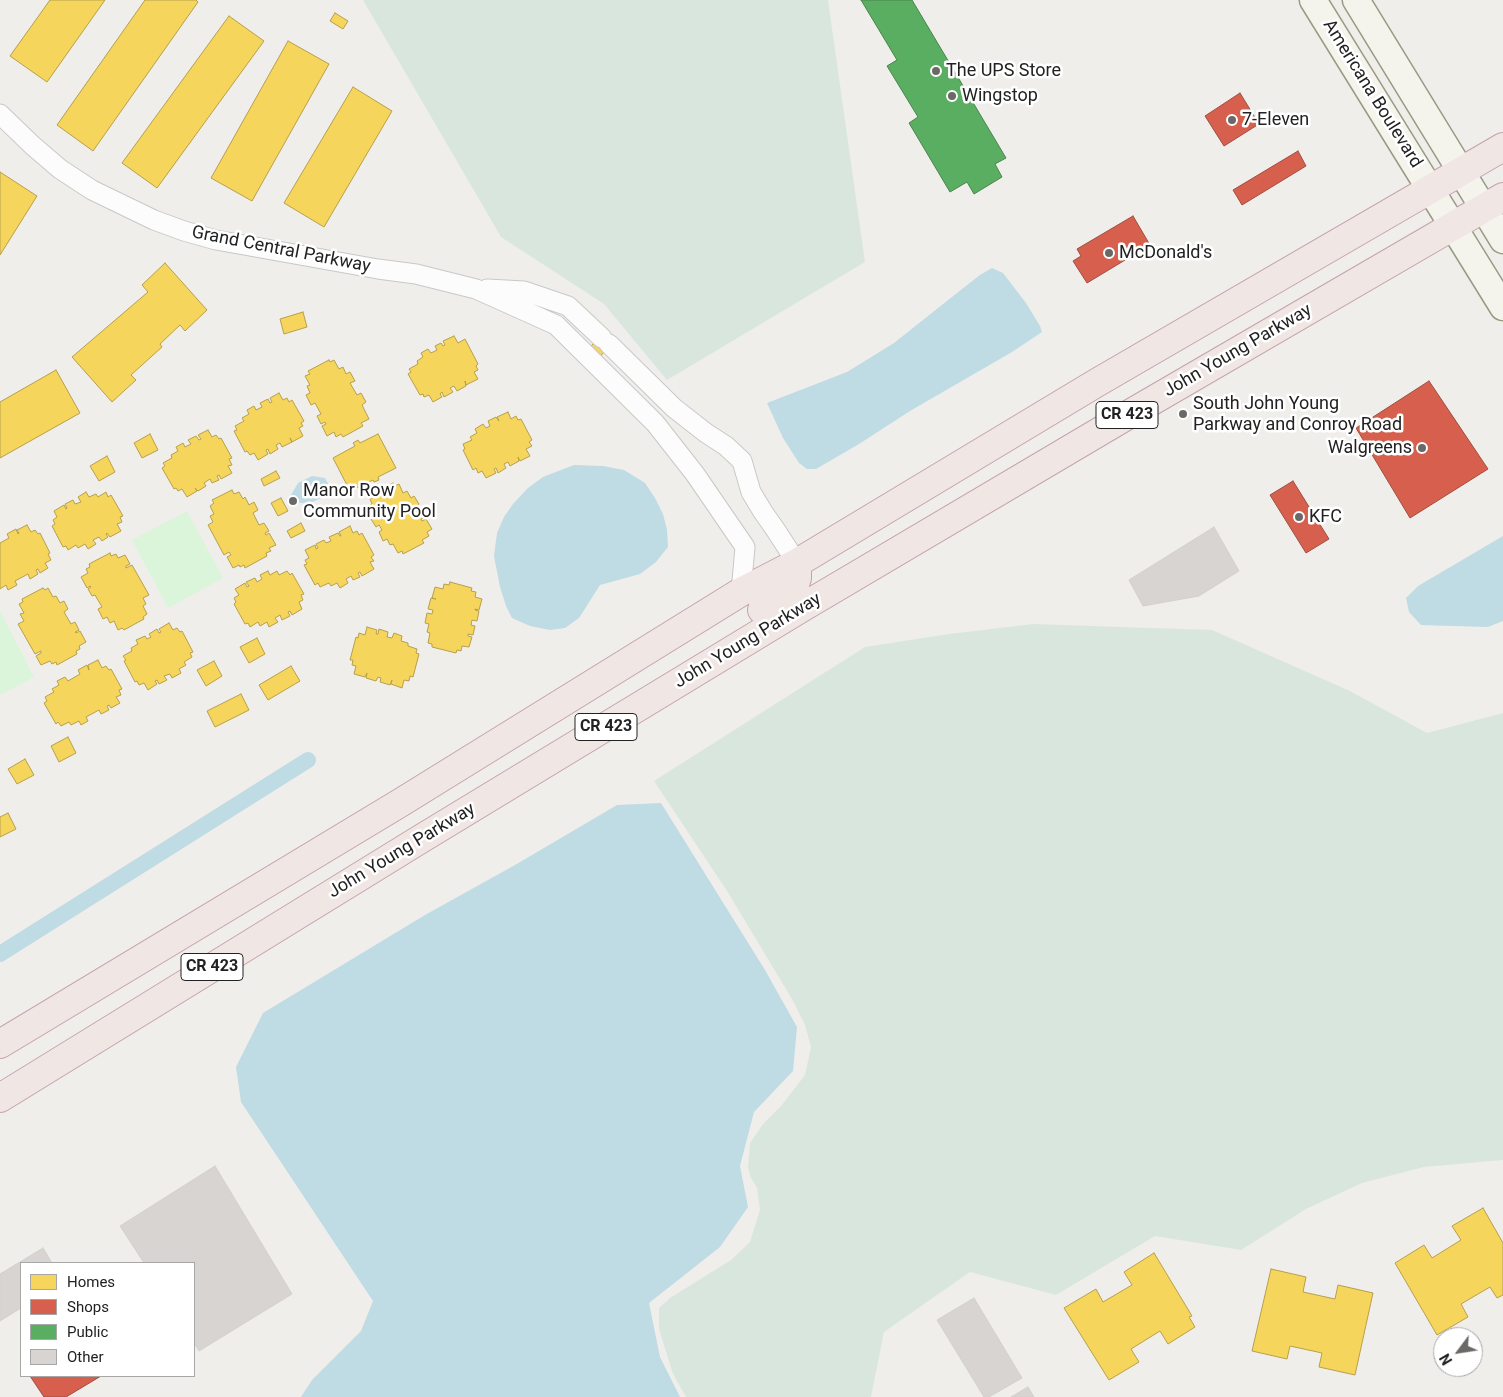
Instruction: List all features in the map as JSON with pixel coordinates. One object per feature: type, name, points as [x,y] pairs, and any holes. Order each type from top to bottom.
[{"type":"highway","name":"CR 423","points":[[0,1044],[392,808],[741,592],[796,563],[1098,382],[1503,147]]},
{"type":"highway","name":"John Young Parkway","points":[[0,1098],[803,607],[1493,202]]},
{"type":"highway","points":[[803,607],[809,572],[815,564],[852,537],[863,523]]},
{"type":"highway","points":[[551,760],[587,717],[794,591],[797,578],[796,563]]},
{"type":"main road","name":"Americana Boulevard","points":[[1314,0],[1503,308]]},
{"type":"main road","name":"Americana Boulevard","points":[[1356,0],[1461,171],[1493,202],[1503,240]]},
{"type":"street","name":"Grand Central Parkway","points":[[0,114],[60,169],[92,190],[154,220],[216,240],[416,274],[476,289],[556,325],[655,422],[695,474],[745,547],[741,592]]},
{"type":"street","name":"Grand Central Parkway","points":[[476,289],[524,291],[568,306],[674,408],[726,446],[742,461],[751,492],[796,563]]},
{"type":"shaded area","points":[[363,0],[828,0],[865,262],[667,380],[604,304],[501,237]]},
{"type":"shaded area","points":[[1033,624],[1212,630],[1350,691],[1427,733],[1503,713],[1503,1160],[1424,1167],[1362,1183],[1306,1209],[1241,1250],[1155,1236],[1056,1295],[970,1272],[884,1332],[871,1397],[686,1397],[673,1374],[659,1329],[659,1308],[670,1298],[731,1260],[750,1242],[760,1210],[757,1188],[748,1168],[750,1143],[763,1124],[781,1106],[805,1075],[811,1047],[805,1025],[792,999],[727,891],[654,781],[865,647]]},
{"type":"green space","points":[[187,511],[223,578],[168,608],[132,540]]},
{"type":"green space","points":[[0,611],[34,677],[0,695]]},
{"type":"water","points":[[992,268],[1003,273],[1026,303],[1042,332],[1012,352],[910,411],[816,469],[807,469],[799,463],[783,438],[767,403],[847,372],[894,343],[980,275]]},
{"type":"water","points":[[574,465],[603,466],[624,470],[645,483],[663,514],[667,530],[668,547],[656,562],[640,574],[600,585],[579,618],[565,628],[550,630],[530,626],[512,618],[506,606],[494,556],[497,533],[504,517],[528,488],[543,477]]},
{"type":"water","points":[[312,476],[325,478],[329,485],[321,498],[309,504],[295,502],[291,495],[298,483]]},
{"type":"water","points":[[1503,536],[1503,621],[1488,627],[1421,625],[1409,612],[1406,598],[1418,586]]},
{"type":"water","points":[[661,803],[765,970],[797,1027],[793,1071],[754,1112],[740,1166],[748,1207],[720,1247],[649,1303],[660,1357],[680,1397],[301,1397],[312,1380],[361,1331],[373,1301],[241,1102],[236,1067],[263,1013],[425,915],[617,805]]},
{"type":"building: Homes","points":[[50,0],[105,0],[47,82],[10,56]]},
{"type":"building: Homes","points":[[145,0],[196,0],[198,2],[93,151],[57,125]]},
{"type":"building: Homes","points":[[335,13],[348,21],[343,29],[330,21]]},
{"type":"building: Homes","points":[[229,16],[264,41],[157,188],[122,163]]},
{"type":"building: Homes","points":[[288,41],[329,64],[252,201],[211,178]]},
{"type":"building: Homes","points":[[353,87],[392,111],[324,227],[284,203]]},
{"type":"building: Homes","points":[[0,172],[37,196],[0,255]]},
{"type":"building: Homes","points":[[165,263],[207,310],[185,331],[180,325],[160,344],[162,347],[131,375],[136,380],[112,402],[72,357],[148,292],[142,285]]},
{"type":"building: Homes","points":[[303,312],[307,327],[284,334],[280,319]]},
{"type":"building: Homes","points":[[608,332],[615,338],[600,357],[589,348]]},
{"type":"building: Homes","points":[[454,336],[458,343],[465,339],[478,364],[476,366],[478,370],[474,372],[478,379],[466,385],[465,381],[466,386],[457,391],[454,386],[450,388],[453,392],[444,397],[442,392],[440,394],[442,397],[433,402],[429,395],[424,397],[423,394],[420,395],[408,374],[411,372],[409,369],[418,364],[417,361],[423,357],[421,353],[428,349],[431,353],[437,350],[435,346],[441,343],[443,346],[445,345],[443,341]]},
{"type":"building: Homes","points":[[329,360],[330,362],[334,360],[339,369],[343,367],[346,374],[350,372],[355,381],[350,383],[357,395],[361,393],[366,402],[362,405],[369,419],[361,423],[363,426],[343,437],[341,434],[336,437],[334,432],[327,436],[322,426],[326,424],[325,422],[321,424],[317,416],[321,414],[315,403],[311,405],[306,395],[310,393],[307,386],[310,385],[305,376],[310,374],[308,371]]},
{"type":"building: Homes","points":[[56,370],[80,413],[0,458],[0,402]]},
{"type":"building: Homes","points":[[279,393],[283,400],[287,398],[289,402],[292,400],[304,421],[301,423],[303,426],[299,428],[303,436],[282,447],[280,443],[276,445],[278,449],[270,454],[268,449],[266,450],[268,454],[258,460],[254,453],[250,455],[247,451],[245,452],[234,431],[237,430],[235,426],[244,421],[242,418],[249,414],[247,410],[254,406],[256,410],[262,407],[260,403],[268,399],[270,403],[272,402],[270,398]]},
{"type":"building: Homes","points":[[508,412],[511,419],[516,416],[518,420],[521,419],[532,440],[529,442],[532,446],[526,449],[530,456],[520,461],[518,457],[519,461],[510,466],[508,462],[504,464],[506,468],[498,473],[496,468],[494,469],[496,473],[486,478],[482,471],[478,473],[476,468],[473,470],[463,450],[465,449],[463,444],[472,440],[470,437],[477,433],[475,429],[483,424],[486,428],[490,426],[488,421],[496,417],[499,421],[497,417]]},
{"type":"building: Homes","points":[[208,430],[212,437],[216,435],[219,439],[221,438],[232,458],[229,459],[232,465],[228,466],[232,473],[221,479],[219,475],[217,476],[219,480],[212,483],[210,479],[204,483],[206,486],[198,491],[195,488],[197,491],[187,497],[182,489],[178,491],[176,488],[174,489],[162,468],[165,466],[163,463],[172,458],[171,455],[178,451],[176,447],[183,443],[185,447],[191,444],[188,440],[196,436],[199,440],[201,439],[198,435]]},
{"type":"building: Homes","points":[[150,434],[158,450],[142,458],[134,443]]},
{"type":"building: Homes","points":[[378,434],[396,468],[378,477],[379,480],[374,482],[373,480],[350,491],[333,458],[355,446],[353,443],[358,440],[360,443]]},
{"type":"building: Homes","points":[[107,456],[115,472],[99,481],[90,466]]},
{"type":"building: Homes","points":[[276,471],[280,478],[264,486],[261,479]]},
{"type":"building: Homes","points":[[393,483],[395,486],[399,484],[403,493],[407,491],[411,498],[414,496],[419,504],[415,507],[418,513],[422,511],[425,517],[421,519],[422,521],[426,519],[432,529],[427,532],[429,536],[422,540],[424,543],[403,554],[402,551],[398,553],[393,544],[390,545],[387,539],[383,541],[379,532],[382,530],[379,525],[376,527],[371,519],[375,517],[374,515],[370,517],[365,508],[372,504],[370,499],[374,497],[372,494]]},
{"type":"building: Homes","points":[[232,490],[234,494],[239,492],[243,499],[245,497],[249,505],[254,502],[258,510],[253,513],[259,525],[264,523],[269,531],[265,533],[266,535],[269,533],[276,545],[269,548],[271,551],[266,553],[267,556],[245,568],[244,565],[240,567],[239,565],[233,568],[227,557],[231,555],[229,552],[224,555],[208,525],[213,522],[210,516],[214,514],[210,506],[214,503],[212,500]]},
{"type":"building: Homes","points":[[86,492],[89,497],[96,494],[98,497],[106,492],[108,497],[111,495],[123,516],[120,517],[122,522],[117,524],[121,531],[110,537],[107,533],[108,537],[102,541],[99,537],[93,540],[96,544],[88,549],[85,544],[78,548],[76,545],[68,550],[66,546],[63,547],[52,526],[55,524],[53,520],[57,517],[54,511],[64,505],[66,509],[65,504],[73,500],[75,504],[81,502],[78,497]]},
{"type":"building: Homes","points":[[281,498],[288,511],[278,516],[271,503]]},
{"type":"building: Homes","points":[[301,523],[305,531],[291,538],[287,531]]},
{"type":"building: Homes","points":[[27,525],[31,532],[35,530],[38,534],[40,533],[50,553],[48,554],[51,560],[45,563],[48,568],[40,573],[38,569],[36,570],[38,574],[30,579],[28,574],[15,581],[17,585],[8,590],[6,585],[0,589],[0,543],[9,538],[7,534],[16,529],[18,534],[17,530]]},
{"type":"building: Homes","points":[[350,526],[353,533],[357,531],[359,535],[362,533],[374,555],[371,557],[374,561],[370,562],[374,569],[362,576],[360,572],[358,573],[360,577],[353,580],[351,576],[346,579],[348,583],[340,588],[337,583],[331,586],[329,583],[320,587],[318,583],[315,585],[304,565],[307,564],[305,560],[309,558],[305,550],[315,545],[316,549],[318,548],[316,544],[324,540],[326,543],[331,541],[329,537],[338,533],[341,536],[339,532]]},
{"type":"building: Homes","points":[[110,553],[111,556],[116,554],[118,558],[125,555],[130,564],[126,568],[132,565],[149,595],[143,598],[146,604],[143,606],[147,614],[143,617],[144,619],[124,630],[122,628],[118,630],[114,621],[110,623],[107,617],[103,619],[98,609],[102,607],[95,595],[92,596],[88,589],[91,587],[87,588],[81,577],[88,573],[86,569],[90,567],[89,564]]},
{"type":"building: Homes","points":[[268,571],[270,575],[277,571],[279,575],[287,571],[290,575],[292,573],[304,594],[301,595],[303,600],[299,602],[302,609],[292,615],[290,611],[288,612],[290,616],[282,620],[280,615],[275,618],[278,622],[269,627],[267,622],[260,626],[258,622],[250,627],[248,623],[245,624],[234,604],[236,602],[234,598],[239,595],[235,589],[245,583],[247,587],[249,586],[246,582],[255,578],[257,582],[262,579],[260,575]]},
{"type":"building: Homes","points":[[450,582],[472,588],[471,591],[476,592],[475,597],[482,599],[479,610],[475,609],[479,611],[477,621],[472,620],[471,625],[475,626],[473,635],[468,634],[468,636],[472,637],[469,647],[462,646],[461,651],[457,650],[456,653],[432,647],[432,644],[428,643],[430,633],[427,632],[429,624],[425,623],[427,613],[432,614],[433,610],[428,609],[431,598],[436,599],[432,598],[435,587],[443,589],[444,584],[449,585]]},
{"type":"building: Homes","points":[[43,588],[45,590],[48,588],[53,597],[56,596],[60,603],[64,601],[68,609],[64,612],[71,624],[75,622],[79,630],[75,632],[80,631],[86,642],[79,646],[80,649],[76,651],[77,654],[57,665],[56,662],[52,664],[50,661],[41,665],[36,656],[41,651],[35,654],[18,624],[24,621],[20,614],[24,613],[19,604],[23,602],[22,599]]},
{"type":"building: Homes","points":[[169,623],[173,630],[177,628],[180,632],[182,631],[193,652],[190,653],[192,657],[184,662],[186,665],[179,669],[181,673],[172,678],[170,674],[164,676],[167,680],[159,684],[157,680],[155,681],[157,684],[148,690],[144,683],[139,685],[137,681],[135,682],[123,656],[132,651],[131,648],[138,644],[136,640],[145,636],[147,639],[151,637],[149,634],[157,629],[159,633],[161,632],[159,629]]},
{"type":"building: Homes","points":[[367,627],[377,630],[376,634],[378,634],[379,629],[388,632],[387,637],[392,638],[394,633],[402,636],[401,641],[417,649],[416,653],[419,654],[413,677],[410,676],[409,681],[404,680],[402,688],[391,684],[392,680],[390,685],[380,682],[381,678],[378,677],[376,681],[366,678],[367,673],[365,677],[354,674],[356,666],[352,665],[353,660],[350,660],[356,637],[358,638],[359,633],[365,635]]},
{"type":"building: Homes","points":[[257,638],[265,654],[249,663],[240,647]]},
{"type":"building: Homes","points":[[98,660],[102,668],[106,666],[109,670],[111,669],[122,689],[119,690],[121,695],[116,697],[120,703],[111,708],[109,705],[107,706],[109,710],[101,714],[99,710],[86,717],[88,721],[81,725],[79,721],[71,725],[69,722],[61,726],[58,722],[56,724],[44,703],[47,701],[45,697],[54,692],[52,689],[59,685],[57,681],[65,677],[68,681],[80,674],[78,670],[87,665],[89,670],[88,665]]},
{"type":"building: Homes","points":[[214,661],[222,676],[206,686],[197,670]]},
{"type":"building: Homes","points":[[291,666],[300,681],[268,700],[259,685]]},
{"type":"building: Homes","points":[[241,694],[249,710],[215,727],[207,711]]},
{"type":"building: Homes","points":[[68,737],[76,753],[59,762],[51,746]]},
{"type":"building: Homes","points":[[25,759],[34,775],[17,784],[8,769]]},
{"type":"building: Homes","points":[[8,813],[16,829],[0,837],[0,817]]},
{"type":"building: Homes","points":[[1483,1208],[1503,1243],[1503,1295],[1497,1298],[1490,1287],[1461,1304],[1468,1317],[1451,1327],[1433,1328],[1395,1263],[1424,1245],[1432,1258],[1461,1240],[1452,1226]]},
{"type":"building: Homes","points":[[1154,1253],[1192,1316],[1189,1317],[1195,1327],[1168,1344],[1160,1331],[1131,1349],[1139,1362],[1109,1380],[1064,1308],[1096,1289],[1103,1302],[1132,1285],[1124,1272]]},
{"type":"building: Homes","points":[[1271,1269],[1306,1277],[1303,1292],[1335,1299],[1338,1285],[1373,1293],[1355,1375],[1319,1367],[1322,1353],[1290,1346],[1287,1359],[1252,1351]]},
{"type":"building: Shops","name":"7-Eleven","points":[[1240,93],[1259,124],[1224,146],[1205,116]]},
{"type":"building: Shops","points":[[1298,151],[1306,166],[1242,205],[1233,190]]},
{"type":"building: Shops","name":"McDonald's","points":[[1133,216],[1150,245],[1087,283],[1073,261],[1081,256],[1077,249]]},
{"type":"building: Shops","points":[[1429,381],[1488,469],[1410,518],[1356,428]]},
{"type":"building: Shops","name":"KFC","points":[[1293,481],[1329,539],[1306,553],[1270,495]]},
{"type":"building: Shops","points":[[31,1377],[99,1377],[66,1397],[44,1397]]},
{"type":"building: Public","points":[[861,0],[912,0],[1006,158],[995,164],[1002,177],[974,194],[967,182],[950,192],[909,123],[918,117],[887,66],[897,60]]},
{"type":"building: Other","points":[[1214,527],[1239,571],[1199,596],[1143,606],[1129,580]]},
{"type":"building: Other","points":[[215,1166],[292,1294],[199,1351],[195,1345],[195,1262],[143,1262],[120,1226]]},
{"type":"building: Other","points":[[43,1248],[51,1262],[20,1262],[20,1309],[0,1321],[0,1274]]},
{"type":"building: Other","points":[[974,1298],[1022,1378],[989,1397],[984,1397],[937,1320]]},
{"type":"building: Other","points":[[1028,1387],[1034,1397],[1011,1397]]},
{"type":"waterway","points":[[0,954],[308,760]]},
{"type":"place","name":"The UPS Store","points":[[936,71]]},
{"type":"place","name":"Wingstop","points":[[952,96]]},
{"type":"place","name":"7-Eleven","points":[[1232,120]]},
{"type":"place","name":"McDonald's","points":[[1109,253]]},
{"type":"place","name":"South John Young Parkway and Conroy Road","points":[[1183,414]]},
{"type":"place","name":"Walgreens","points":[[1422,448]]},
{"type":"place","name":"Manor Row Community Pool","points":[[293,501]]},
{"type":"place","name":"KFC","points":[[1299,517]]}]
